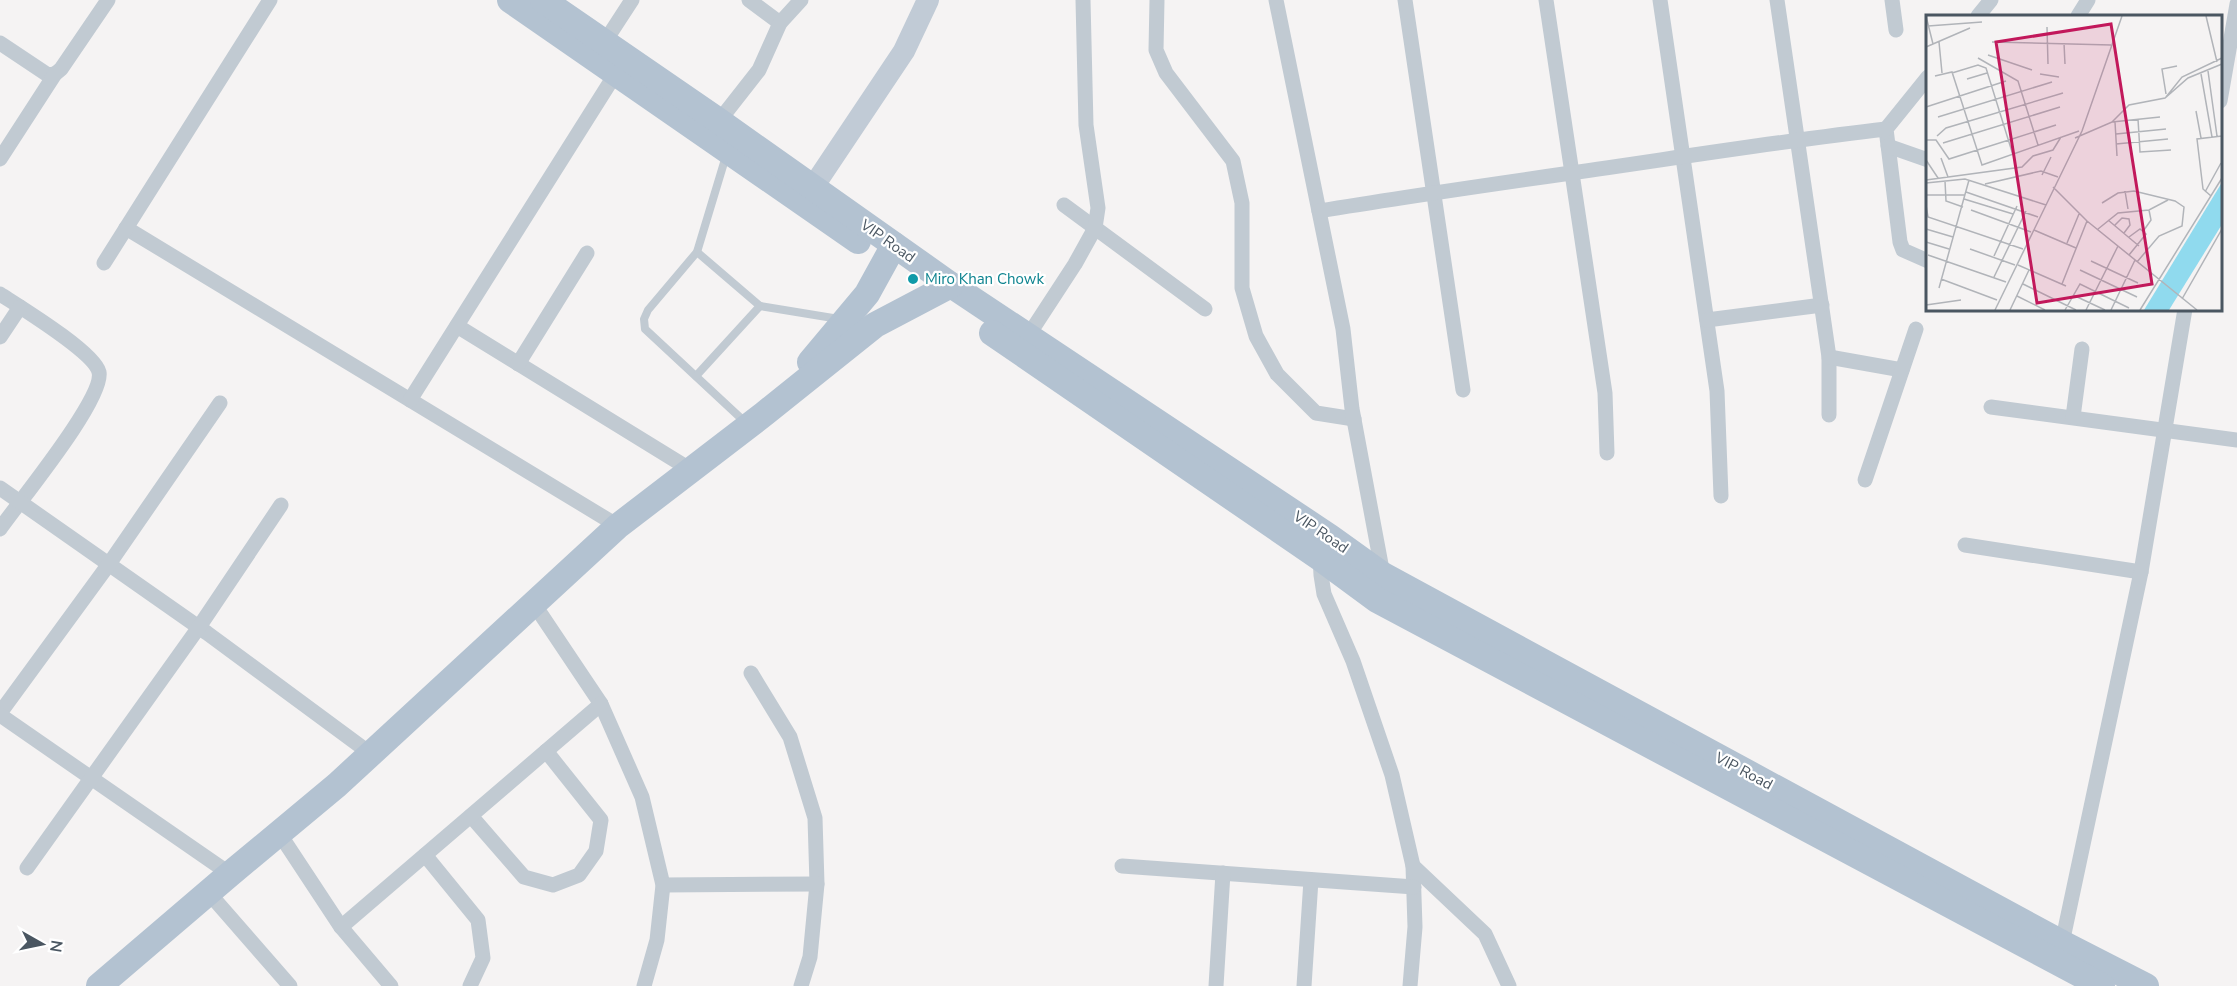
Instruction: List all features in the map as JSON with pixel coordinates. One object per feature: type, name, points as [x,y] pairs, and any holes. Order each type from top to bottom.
[{"type":"main road","name":"VIP Road","points":[[510,0],[727,152],[808,195]]},
{"type":"main road","name":"VIP Road","points":[[543,0],[719,121],[808,195],[890,253],[1325,547],[1383,575],[2060,953],[2102,986]]},
{"type":"main road","points":[[808,195],[904,51],[928,0]]},
{"type":"main road","points":[[756,420],[846,321],[867,294],[890,253]]},
{"type":"main road","name":"VIP Road","points":[[944,290],[1028,336],[1325,547],[1377,600],[2060,953],[2146,986]]},
{"type":"main road","points":[[99,986],[371,754],[618,526],[875,325],[944,290]]},
{"type":"street","points":[[0,159],[108,0]]},
{"type":"street","points":[[104,263],[270,0]]},
{"type":"street","points":[[604,43],[632,0]]},
{"type":"street","points":[[749,0],[780,23]]},
{"type":"street","points":[[719,121],[759,69],[780,23],[801,0]]},
{"type":"street","points":[[1028,336],[1075,264],[1095,228],[1098,208],[1086,125],[1083,0]]},
{"type":"street","points":[[1157,0],[1156,50],[1166,73],[1233,161],[1242,203],[1242,288],[1256,336],[1277,374],[1316,413],[1354,419]]},
{"type":"street","points":[[1276,0],[1343,329],[1354,419],[1383,575]]},
{"type":"street","points":[[1405,0],[1463,390]]},
{"type":"street","points":[[1546,0],[1605,393],[1607,453]]},
{"type":"street","points":[[1660,0],[1717,391],[1720,496]]},
{"type":"street","points":[[1777,0],[1829,357],[1829,415]]},
{"type":"street","points":[[1892,0],[1896,30]]},
{"type":"street","points":[[1979,15],[1991,0]]},
{"type":"street","points":[[2079,15],[2088,0]]},
{"type":"street","points":[[2222,90],[2237,4]]},
{"type":"street","points":[[0,43],[48,75],[56,74]]},
{"type":"street","points":[[410,400],[616,73]]},
{"type":"street","points":[[1319,211],[1434,191],[1798,139],[1886,129],[1926,79]]},
{"type":"street","points":[[1886,129],[1899,242],[1903,250],[1926,260]]},
{"type":"street","points":[[1888,146],[1926,159]]},
{"type":"street","points":[[1064,205],[1205,309]]},
{"type":"street","points":[[126,228],[618,526]]},
{"type":"street","points":[[518,364],[587,253]]},
{"type":"street","points":[[0,294],[89,355],[99,372],[98,386],[86,412],[0,529]]},
{"type":"street","points":[[1707,320],[1821,305]]},
{"type":"street","points":[[0,337],[20,307]]},
{"type":"street","points":[[2060,953],[2141,572],[2185,310]]},
{"type":"street","points":[[457,326],[691,470]]},
{"type":"street","points":[[1865,480],[1916,329]]},
{"type":"street","points":[[2073,417],[2082,349]]},
{"type":"street","points":[[1829,357],[1902,370]]},
{"type":"street","points":[[220,404],[109,564],[0,714],[230,873]]},
{"type":"street","points":[[1991,406],[2237,440]]},
{"type":"street","points":[[0,488],[199,627],[371,754]]},
{"type":"street","points":[[27,868],[199,627],[281,506]]},
{"type":"street","points":[[1965,545],[2141,572]]},
{"type":"street","points":[[1325,547],[1324,594],[1353,661],[1392,775],[1413,866],[1414,927],[1410,986]]},
{"type":"street","points":[[534,604],[601,704],[642,797],[663,885],[657,940],[644,986]]},
{"type":"street","points":[[751,673],[790,737],[815,818],[817,885],[810,957],[801,986]]},
{"type":"street","points":[[342,927],[601,704]]},
{"type":"street","points":[[471,816],[524,877],[553,885],[579,875],[596,851],[601,820],[546,751]]},
{"type":"street","points":[[279,833],[342,927],[391,986]]},
{"type":"street","points":[[425,855],[478,920],[483,958],[470,986]]},
{"type":"street","points":[[1122,866],[1414,887]]},
{"type":"street","points":[[1413,866],[1485,934],[1509,986]]},
{"type":"street","points":[[1216,986],[1223,873]]},
{"type":"street","points":[[1304,986],[1311,880]]},
{"type":"street","points":[[663,885],[817,885]]},
{"type":"street","points":[[208,892],[290,986]]},
{"type":"lane","points":[[727,152],[697,252],[648,310],[644,319],[645,329],[696,376],[756,420]]},
{"type":"lane","points":[[697,252],[760,306],[846,321]]},
{"type":"lane","points":[[696,376],[760,306]]},
{"type":"place","name":"Miro Khan Chowk","points":[[913,279]]}]
